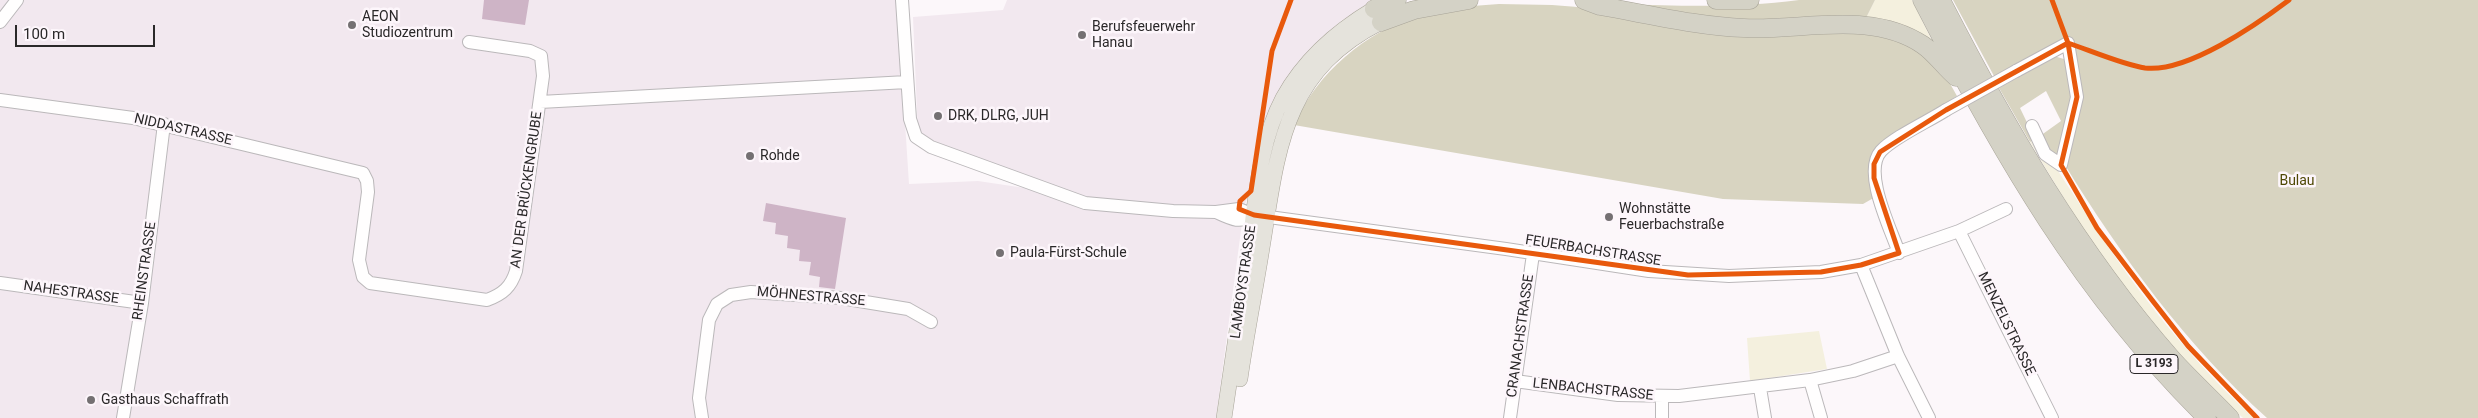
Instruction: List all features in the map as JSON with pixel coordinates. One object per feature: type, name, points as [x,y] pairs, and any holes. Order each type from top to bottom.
[{"type":"highway","points":[[1375,10],[1397,0]]},
{"type":"highway","points":[[1375,10],[1414,10],[1469,0]]},
{"type":"highway","points":[[1584,0],[1600,6],[1716,26],[1763,28],[1845,25],[1882,28],[1924,46],[1968,87]]},
{"type":"highway","points":[[1716,0],[1750,0]]},
{"type":"highway","name":"L 3193","points":[[1922,0],[2020,180],[2079,270],[2160,371],[2207,418]]},
{"type":"highway","name":"L 3193","points":[[1941,0],[2023,152],[2064,218],[2118,293],[2172,359],[2230,418]]},
{"type":"main road","name":"LAMBOYSTRASSE","points":[[1224,418],[1260,216],[1287,124],[1297,100],[1317,71],[1356,36],[1375,10]]},
{"type":"main road","name":"LAMBOYSTRASSE","points":[[1234,418],[1260,216]]},
{"type":"street","points":[[0,22],[17,0]]},
{"type":"street","points":[[902,0],[907,82]]},
{"type":"street","name":"AN DER BRÜCKENGRUBE","points":[[363,173],[367,181],[368,192],[358,260],[363,277],[370,284],[487,300],[498,296],[512,284],[516,271],[540,102],[543,76],[541,56],[530,51],[469,42]]},
{"type":"street","points":[[1899,253],[1874,178],[1874,164],[1885,148],[1946,110],[2068,43],[2077,97],[2061,165],[2045,154],[2032,126]]},
{"type":"street","name":"AN DER BRÜCKENGRUBE","points":[[540,102],[907,82]]},
{"type":"street","name":"FEUERBACHSTRASSE","points":[[907,82],[910,119],[916,137],[931,147],[1085,203],[1164,210],[1216,212],[1239,209],[1260,216],[1649,271],[1710,276],[1811,273],[1861,265],[1959,231],[2006,209]]},
{"type":"street","name":"NIDDASTRASSE","points":[[0,100],[164,124],[363,173]]},
{"type":"street","name":"RHEINSTRASSE","points":[[123,418],[142,303],[164,124]]},
{"type":"street","name":"MENZELSTRASSE","points":[[1959,231],[2052,418]]},
{"type":"street","name":"CRANACHSTRASSE","points":[[1510,418],[1532,254]]},
{"type":"street","points":[[1861,265],[1898,356],[1929,418]]},
{"type":"street","name":"NAHESTRASSE","points":[[0,283],[142,303]]},
{"type":"street","name":"MÖHNESTRASSE","points":[[702,418],[699,398],[709,320],[717,304],[731,295],[739,292],[766,292],[850,300],[908,309],[931,322]]},
{"type":"street","name":"LENBACHSTRASSE","points":[[1515,381],[1618,395],[1662,397],[1760,388],[1810,380],[1853,371],[1898,356]]},
{"type":"street","points":[[1810,380],[1821,418]]},
{"type":"street","points":[[1760,388],[1765,418]]},
{"type":"street","points":[[1662,397],[1662,418]]},
{"type":"shaded area","points":[[0,0],[897,0],[909,184],[978,181],[1072,195],[918,135],[913,17],[1003,10],[1007,0],[1381,0],[1342,20],[1316,44],[1273,108],[1244,208],[1216,418],[0,418]]},
{"type":"shaded area","points":[[484,0],[529,0],[525,25],[482,19]]},
{"type":"shaded area","points":[[1875,0],[1912,0],[1935,47],[1864,22]]},
{"type":"shaded area","points":[[2035,139],[2148,302],[2189,352],[2232,398],[2254,418],[2243,418],[2200,380],[2136,305],[2098,252],[2047,170],[2030,142]]},
{"type":"shaded area","points":[[766,203],[846,218],[835,289],[819,287],[820,277],[809,275],[811,262],[799,261],[800,250],[787,248],[788,236],[775,234],[776,223],[763,221]]},
{"type":"shaded area","points":[[1819,331],[1827,369],[1750,381],[1747,338]]},
{"type":"green space","points":[[1799,0],[1875,0],[1864,22],[1763,26],[1622,4],[1733,5]]},
{"type":"green space","name":"Bulau","points":[[1953,0],[2478,0],[2478,418],[2267,418],[2210,361],[2157,299],[2109,233],[2065,165],[2080,98],[2069,37],[1994,76]]},
{"type":"green space","points":[[1499,4],[1552,5],[1847,28],[1902,38],[1944,73],[1957,96],[1880,148],[1877,196],[1863,204],[1723,199],[1294,125],[1304,106],[1329,72],[1345,57],[1380,32],[1400,22],[1430,12],[1459,7]]},
{"type":"green space","points":[[2054,56],[2067,60],[2075,97],[2057,160],[2047,153],[2040,136],[2061,121],[2046,91],[2020,108],[2035,139],[2030,142],[1999,88]]},
{"type":"cycle path","points":[[1291,0],[1272,51],[1251,191],[1240,201],[1239,209],[1254,215],[1688,275],[1821,272],[1861,265],[1899,253],[1874,178],[1874,164],[1880,152],[1946,110],[2068,43],[2117,61],[2145,68],[2162,68],[2181,63],[2220,45],[2240,34],[2289,0]]},
{"type":"cycle path","points":[[2052,0],[2068,43],[2077,97],[2061,165],[2097,228],[2152,300],[2188,346],[2257,418]]},
{"type":"place","name":"AEON Studiozentrum","points":[[352,25]]},
{"type":"place","name":"Berufsfeuerwehr Hanau","points":[[1082,35]]},
{"type":"place","name":"DRK, DLRG, JUH","points":[[938,116]]},
{"type":"place","name":"Rohde","points":[[750,156]]},
{"type":"place","name":"Wohnstätte Feuerbachstraße","points":[[1609,217]]},
{"type":"place","name":"Paula-Fürst-Schule","points":[[1000,253]]},
{"type":"place","name":"Gasthaus Schaffrath","points":[[91,400]]}]
